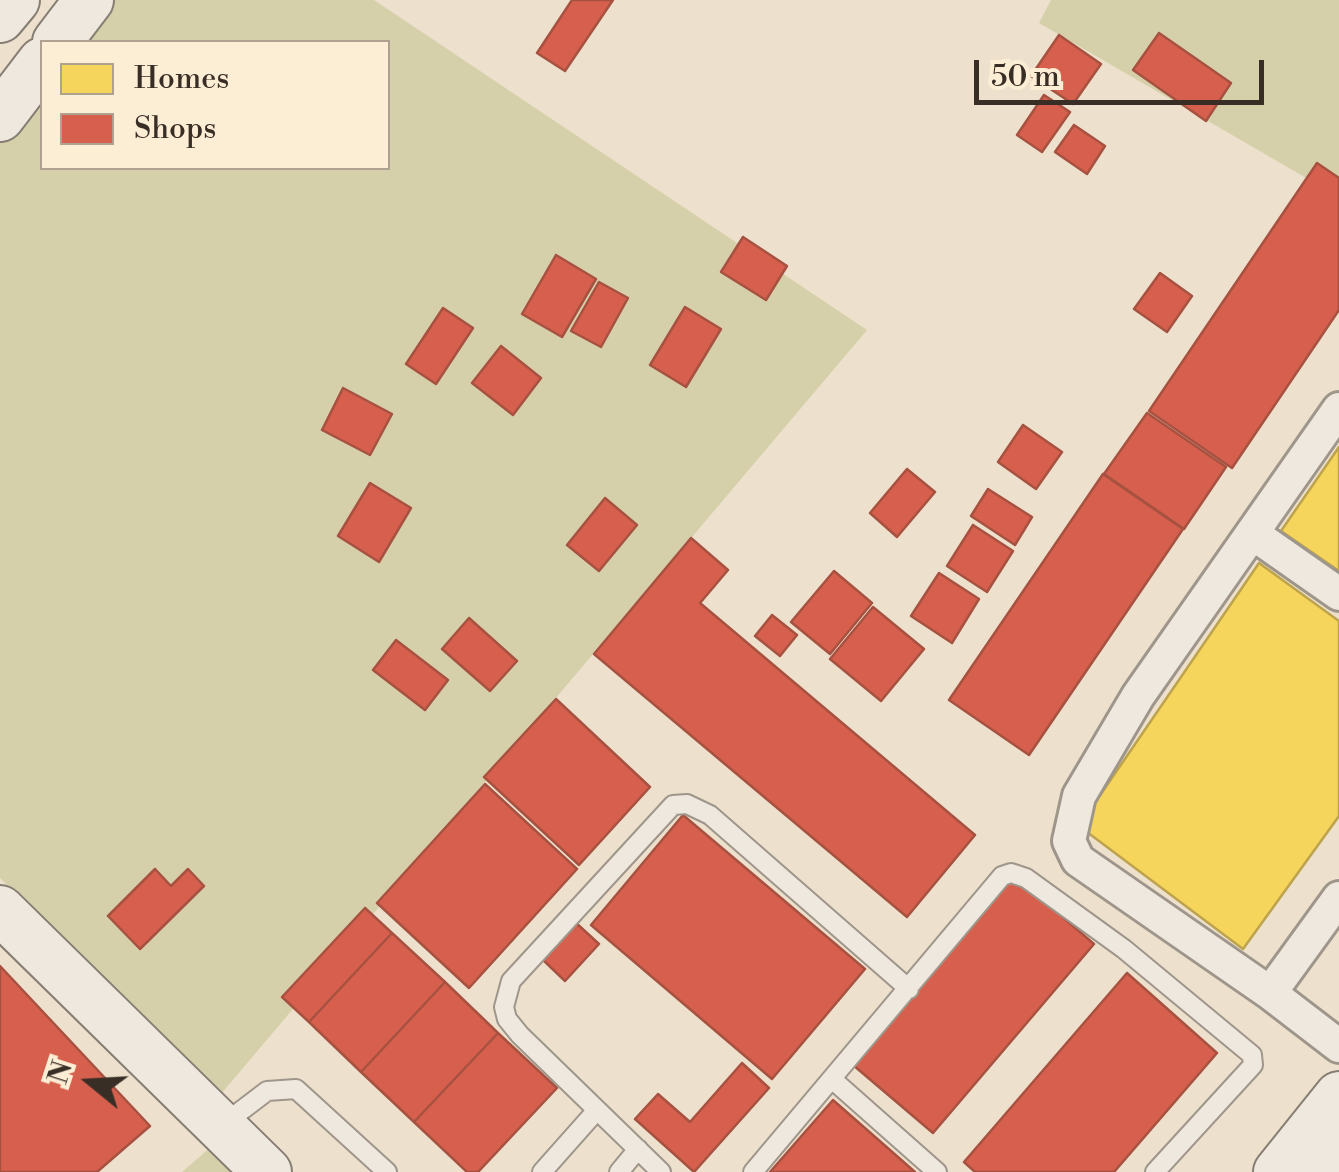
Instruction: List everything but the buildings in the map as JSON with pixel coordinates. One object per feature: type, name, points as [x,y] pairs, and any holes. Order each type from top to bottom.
[{"type":"street","points":[[0,18],[15,0]]},
{"type":"street","points":[[0,117],[40,65]]},
{"type":"street","points":[[1339,409],[1138,696],[1079,796],[1069,841],[1078,860],[1339,1046]]},
{"type":"street","points":[[1252,533],[1339,594]]},
{"type":"street","points":[[1270,994],[1339,898]]},
{"type":"street","points":[[0,910],[267,1172]]},
{"type":"street","points":[[1278,1172],[1339,1096]]},
{"type":"street","points":[[1324,1172],[1339,1152]]},
{"type":"lane","points":[[661,1172],[507,1019],[506,995],[511,980],[673,805],[687,804],[710,815],[909,988]]},
{"type":"lane","points":[[753,1172],[1002,876],[1011,873],[1026,878],[1124,948],[1249,1050],[1253,1060],[1155,1172]]},
{"type":"lane","points":[[833,1080],[937,1172]]},
{"type":"lane","points":[[221,1126],[267,1091],[296,1089],[387,1172]]},
{"type":"lane","points":[[542,1172],[597,1110]]},
{"type":"lane","points":[[619,1172],[638,1149]]},
{"type":"shaded area","points":[[105,0],[374,0],[867,330],[221,1094],[0,878],[0,130],[40,80],[40,170],[390,170],[390,40],[74,40]]},
{"type":"shaded area","points":[[1051,0],[1339,0],[1339,197],[1039,23]]},
{"type":"shaded area","points":[[219,1140],[251,1172],[182,1172]]}]
